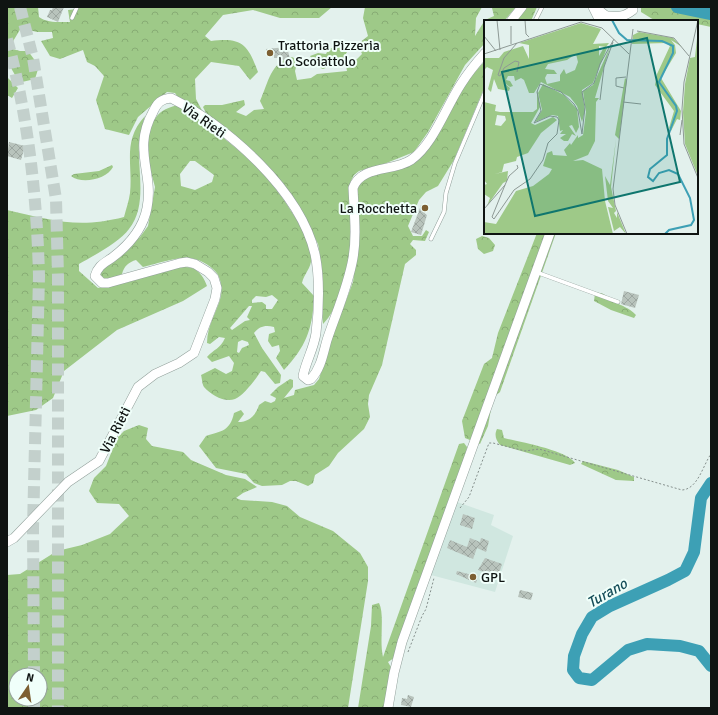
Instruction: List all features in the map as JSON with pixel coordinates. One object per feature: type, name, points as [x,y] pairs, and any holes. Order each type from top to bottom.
[{"type":"street","points":[[512,20],[522,7]]},
{"type":"street","points":[[594,7],[607,19],[626,15],[633,8]]},
{"type":"street","points":[[629,20],[633,8]]},
{"type":"street","name":"Via Rieti","points":[[7,542],[14,538],[68,482],[99,461],[138,387],[154,374],[179,363],[194,353],[215,299],[217,288],[214,278],[196,264],[180,263],[108,283],[102,283],[95,276],[100,266],[128,244],[140,230],[147,208],[148,185],[143,151],[144,134],[148,120],[157,104],[165,98],[171,98],[209,121],[256,159],[288,197],[306,231],[315,253],[317,267],[318,311],[316,334],[303,376],[308,380],[311,379],[321,362],[327,340],[346,290],[356,235],[353,188],[356,181],[368,173],[404,164],[420,152],[461,84],[484,54]]},
{"type":"street","points":[[388,708],[392,680],[402,642],[550,234]]},
{"type":"lane","points":[[72,18],[77,7]]},
{"type":"lane","points":[[536,20],[542,7]]},
{"type":"lane","points":[[431,238],[444,212],[446,193],[456,163],[484,94]]},
{"type":"lane","points":[[535,272],[618,302]]},
{"type":"path","points":[[460,508],[469,497],[489,444],[493,443],[525,451],[539,448],[682,490],[688,489],[693,485],[711,454]]},
{"type":"path","points":[[408,653],[426,609],[435,576]]},
{"type":"shaded area","points":[[457,502],[494,515],[491,525],[513,536],[495,592],[431,575]]},
{"type":"green space","points":[[7,7],[38,7],[39,17],[42,19],[49,21],[70,22],[68,10],[77,9],[77,7],[332,7],[319,18],[280,18],[253,10],[223,15],[205,36],[211,41],[230,40],[242,44],[251,55],[258,72],[250,80],[239,66],[211,62],[195,79],[196,99],[205,116],[182,103],[175,93],[167,92],[138,117],[129,135],[105,129],[96,100],[104,76],[95,66],[87,62],[83,50],[60,59],[50,56],[41,41],[53,38],[52,32],[37,32],[21,28],[9,48],[20,51],[28,51],[39,66],[35,79],[22,82],[15,75],[7,61]]},
{"type":"green space","points":[[365,7],[482,7],[476,18],[475,36],[484,22],[484,44],[465,65],[428,132],[414,152],[384,164],[359,171],[354,175],[350,183],[352,241],[347,274],[340,297],[323,324],[318,270],[320,255],[318,244],[301,211],[276,175],[257,155],[210,121],[203,107],[205,105],[222,105],[244,100],[245,105],[236,112],[246,116],[254,110],[264,109],[260,101],[271,74],[279,64],[292,57],[298,60],[295,71],[297,80],[311,78],[317,74],[347,71],[346,65],[357,59],[362,54],[358,44],[368,36],[363,18]]},
{"type":"green space","points":[[516,7],[505,20],[485,20],[494,16],[492,8]]},
{"type":"green space","points":[[526,7],[537,7],[531,20],[513,20]]},
{"type":"green space","points":[[641,7],[711,7],[711,27],[698,24],[698,20],[654,20],[641,12]]},
{"type":"green space","points":[[337,45],[347,52],[341,62],[323,69],[318,67],[310,56],[318,53],[326,54],[328,50]]},
{"type":"green space","points":[[484,62],[484,88],[454,160],[438,186],[426,192],[419,200],[408,226],[413,236],[422,236],[426,230],[429,232],[425,241],[413,240],[410,244],[416,250],[416,255],[405,264],[382,365],[369,395],[368,404],[370,417],[364,429],[338,453],[329,466],[315,475],[313,483],[308,486],[296,481],[290,481],[282,485],[262,486],[254,483],[246,474],[216,468],[199,446],[206,436],[217,433],[228,427],[234,413],[241,410],[244,414],[238,422],[249,419],[254,415],[259,405],[265,401],[271,403],[275,401],[276,398],[270,395],[278,387],[290,379],[293,380],[293,387],[284,398],[294,395],[295,390],[314,385],[319,379],[331,340],[353,282],[357,250],[357,189],[360,181],[366,177],[414,162],[466,82]]},
{"type":"green space","points":[[7,77],[18,88],[12,98],[7,95]]},
{"type":"green space","points":[[178,105],[211,128],[254,165],[280,194],[304,232],[310,249],[311,263],[302,283],[314,296],[310,327],[303,345],[292,362],[284,370],[276,358],[280,351],[279,345],[272,347],[268,341],[269,334],[275,332],[274,327],[265,326],[258,329],[254,333],[262,348],[281,375],[280,383],[275,384],[265,372],[261,371],[253,383],[245,391],[235,399],[231,400],[218,398],[207,390],[203,386],[201,375],[215,368],[226,374],[232,371],[234,363],[229,356],[212,362],[207,357],[219,347],[225,338],[219,337],[210,344],[207,343],[210,324],[221,296],[220,282],[218,275],[214,270],[197,260],[180,258],[143,267],[136,260],[127,265],[122,274],[114,278],[103,278],[100,274],[104,265],[140,237],[148,226],[155,187],[148,161],[149,154],[146,149],[154,120],[162,111]],"holes":[[[190,161],[195,161],[214,175],[212,182],[195,190],[181,186],[180,174]],[[272,295],[278,300],[272,309],[266,309],[266,305],[262,302],[252,303],[252,300],[256,296],[266,297]],[[249,306],[252,306],[247,317],[250,320],[245,321],[232,330],[230,328]],[[242,340],[248,342],[249,345],[242,348],[239,353],[237,352],[238,342]]]},
{"type":"green space","points":[[145,116],[139,143],[140,202],[138,211],[125,234],[106,248],[79,264],[79,271],[98,288],[159,270],[183,267],[192,268],[199,273],[207,286],[183,301],[117,330],[64,371],[53,398],[36,410],[7,416],[7,210],[51,220],[78,223],[108,221],[124,217],[130,193],[130,153],[133,134]]},
{"type":"green space","points":[[112,165],[113,167],[105,175],[94,179],[81,180],[71,176],[74,174],[99,171]]},
{"type":"green space","points":[[537,234],[556,234],[500,392],[493,398],[488,426],[480,444],[465,438],[462,421],[484,364],[492,358],[498,333]]},
{"type":"green space","points":[[482,236],[489,238],[495,245],[493,251],[484,254],[478,249],[476,239]]},
{"type":"green space","points":[[595,293],[603,294],[636,315],[634,318],[611,310],[594,301]]},
{"type":"green space","points":[[139,425],[148,428],[146,439],[152,446],[183,452],[191,460],[226,475],[245,479],[257,487],[236,498],[241,500],[272,502],[287,506],[300,517],[333,531],[360,553],[368,567],[368,581],[348,708],[7,708],[7,575],[20,574],[57,551],[82,545],[110,534],[129,516],[119,504],[97,503],[89,491],[94,478],[106,466],[117,438],[124,431]]},
{"type":"green space","points":[[497,429],[502,430],[504,438],[553,450],[570,458],[575,463],[570,465],[500,445],[496,437]]},
{"type":"green space","points":[[464,443],[467,447],[466,457],[394,658],[388,662],[392,669],[386,708],[358,708],[371,626],[372,605],[379,603],[381,608],[383,657],[459,444]]},
{"type":"green space","points":[[583,461],[618,470],[634,477],[634,481],[616,480],[581,464]]},
{"type":"building","points":[[53,7],[64,7],[58,22],[47,17]]},
{"type":"building","points":[[287,47],[290,59],[279,60],[279,58],[274,58],[274,55],[266,55],[266,49]]},
{"type":"building","points":[[9,142],[25,146],[21,160],[7,156]]},
{"type":"building","points":[[421,205],[427,206],[425,214],[427,215],[421,235],[411,232]]},
{"type":"building","points":[[624,291],[639,295],[635,308],[621,304]]},
{"type":"building","points":[[463,514],[475,518],[472,529],[460,525]]},
{"type":"building","points":[[470,538],[480,542],[481,538],[489,541],[486,552],[477,548],[473,559],[447,548],[450,540],[467,547]]},
{"type":"building","points":[[485,558],[502,564],[498,577],[478,570]]},
{"type":"building","points":[[457,571],[472,575],[472,573],[478,576],[476,583],[456,574]]},
{"type":"building","points":[[520,590],[533,593],[531,600],[518,597]]},
{"type":"building","points":[[408,695],[414,697],[411,707],[401,705],[402,698],[407,699]]},
{"type":"waterway","name":"Turano","points":[[677,7],[711,14]]},
{"type":"waterway","name":"Turano","points":[[711,483],[701,498],[694,552],[685,571],[610,606],[592,617],[582,634],[574,656],[573,670],[579,678],[592,680],[628,650],[647,644],[680,646],[699,651],[711,666]]},
{"type":"tunnel","points":[[20,7],[33,58],[56,199],[58,276],[58,708]]},
{"type":"tunnel","points":[[7,39],[21,97],[26,127],[34,186],[38,246],[39,276],[33,528],[34,667]]},
{"type":"place","name":"Trattoria Pizzeria Lo Scoiattolo","points":[[270,53]]},
{"type":"place","name":"La Rocchetta","points":[[425,208]]},
{"type":"place","name":"GPL","points":[[473,577]]}]
